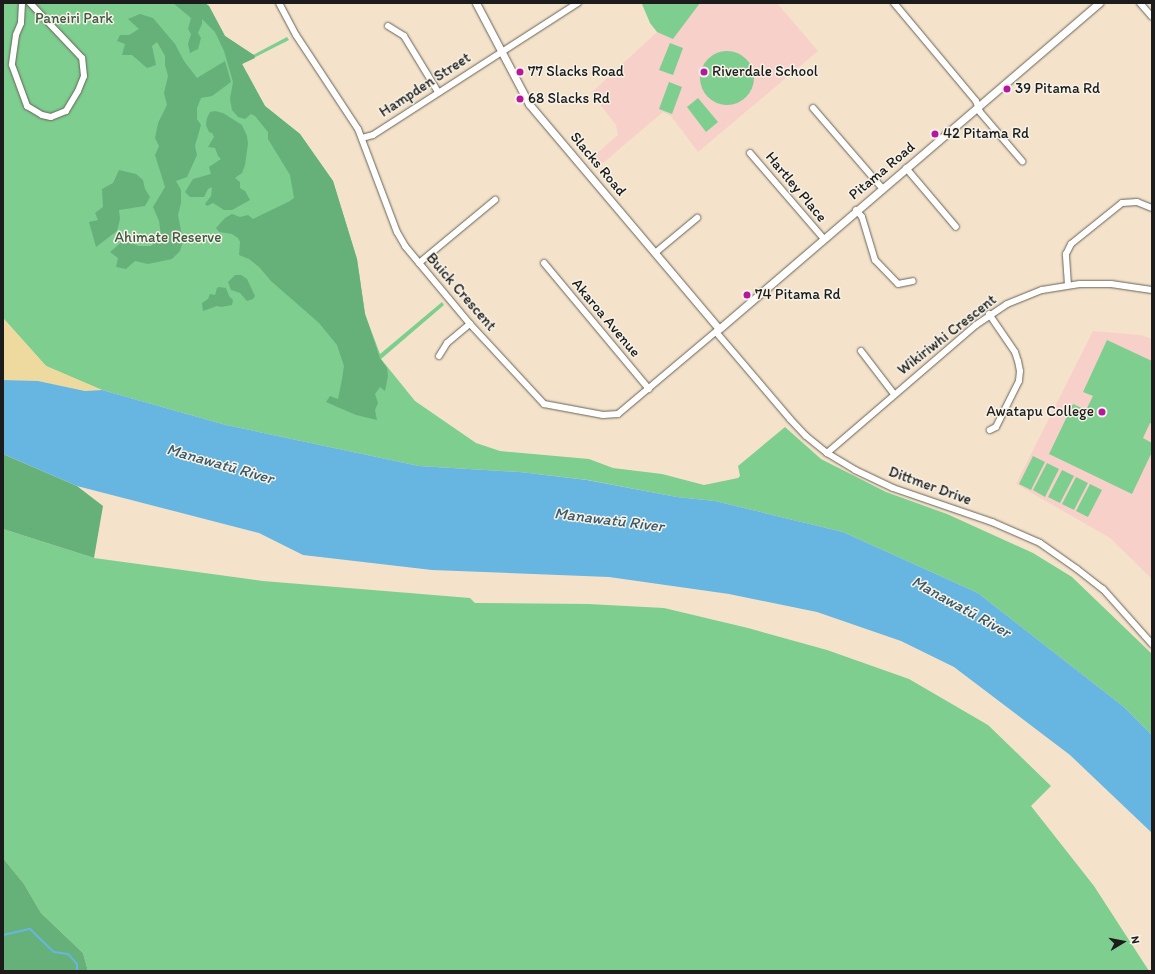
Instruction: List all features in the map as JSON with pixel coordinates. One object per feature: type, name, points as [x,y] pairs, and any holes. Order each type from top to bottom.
[{"type":"street","points":[[22,3],[21,23],[16,35],[12,65],[27,106],[42,115],[51,117],[66,112],[78,91],[84,76],[82,58],[30,3]]},
{"type":"street","name":"Buick Crescent","points":[[278,3],[296,35],[344,106],[362,138],[396,232],[405,246],[470,324],[507,362],[537,398],[548,406],[615,415],[622,412],[718,330]]},
{"type":"street","name":"Slacks Road","points":[[476,3],[535,112],[655,253],[718,330]]},
{"type":"street","name":"Hampden Street","points":[[362,138],[373,135],[578,3]]},
{"type":"street","points":[[894,3],[976,101],[980,112],[1022,161]]},
{"type":"street","points":[[1140,3],[1152,17]]},
{"type":"street","name":"Pitama Road","points":[[718,330],[1096,4]]},
{"type":"street","points":[[388,26],[404,36],[438,92]]},
{"type":"street","points":[[813,108],[882,188]]},
{"type":"street","name":"Hartley Place","points":[[750,153],[823,238]]},
{"type":"street","points":[[906,168],[956,227]]},
{"type":"street","points":[[419,263],[495,200]]},
{"type":"street","points":[[1068,285],[1066,254],[1071,244],[1122,203],[1137,202],[1152,208]]},
{"type":"street","points":[[856,210],[862,217],[875,260],[898,284],[913,281]]},
{"type":"street","points":[[655,253],[697,218]]},
{"type":"street","name":"Akaroa Avenue","points":[[544,263],[649,389]]},
{"type":"street","name":"Wikiriwhi Crescent","points":[[827,453],[989,314],[1030,294],[1068,285],[1111,284],[1152,290]]},
{"type":"street","points":[[989,314],[1015,352],[1020,371],[1019,381],[1006,407],[996,426],[990,430]]},
{"type":"street","points":[[439,356],[447,343],[470,324]]},
{"type":"street","name":"Dittmer Drive","points":[[718,330],[790,419],[806,436],[827,453],[855,470],[893,488],[992,522],[1040,544],[1103,589],[1152,644]]},
{"type":"street","points":[[862,351],[894,394]]},
{"type":"shaded area","name":"Riverdale School","points":[[700,3],[777,3],[818,51],[698,152],[671,116],[663,112],[596,169],[589,160],[618,135],[616,125],[591,93],[657,32],[673,38]]},
{"type":"shaded area","name":"Awatapu College","points":[[1093,331],[1141,335],[1152,339],[1152,579],[1110,538],[1016,484]]},
{"type":"green space","name":"Ahimate Reserve","points":[[3,3],[205,3],[209,6],[225,36],[253,55],[287,37],[289,40],[242,64],[265,106],[300,134],[333,181],[357,259],[365,314],[380,354],[442,302],[444,305],[381,359],[415,401],[476,443],[500,451],[589,459],[613,468],[662,474],[704,485],[738,478],[740,476],[738,466],[785,427],[821,459],[886,492],[947,514],[1033,553],[1072,577],[1152,654],[1152,735],[1124,707],[978,593],[843,532],[715,501],[677,497],[588,480],[520,472],[419,466],[226,425],[102,390],[46,366],[3,318]]},
{"type":"green space","points":[[173,3],[205,3],[209,6],[225,36],[254,55],[255,58],[242,64],[265,106],[300,134],[333,181],[357,259],[365,314],[380,358],[387,368],[388,376],[385,391],[380,387],[375,394],[378,403],[375,410],[377,420],[356,415],[326,402],[330,396],[338,399],[342,379],[344,366],[337,345],[319,323],[271,281],[259,267],[249,259],[239,255],[240,242],[238,238],[232,234],[219,232],[216,228],[225,218],[232,214],[240,217],[248,215],[253,219],[294,198],[290,175],[268,139],[268,132],[255,116],[251,114],[245,119],[238,117],[232,110],[230,99],[233,82],[224,51],[215,32],[202,19],[202,24],[198,33],[201,38],[198,49],[190,53],[188,44],[191,34],[188,29],[191,18]]},
{"type":"green space","points":[[700,3],[673,39],[657,32],[650,23],[642,4]]},
{"type":"green space","points":[[140,14],[153,18],[175,44],[184,61],[197,78],[225,61],[231,82],[212,96],[201,98],[197,108],[197,119],[201,125],[195,146],[197,155],[187,177],[176,181],[181,190],[181,203],[178,215],[183,241],[180,251],[172,259],[148,264],[135,261],[126,269],[116,267],[118,258],[110,252],[124,240],[139,246],[151,246],[161,236],[159,221],[153,207],[165,187],[155,155],[159,146],[155,138],[158,123],[167,105],[164,93],[168,76],[165,65],[165,56],[157,42],[152,46],[156,65],[147,68],[132,55],[122,55],[125,44],[117,41],[120,35],[129,35],[139,29],[128,19]]},
{"type":"green space","points":[[670,43],[683,48],[673,75],[659,70]]},
{"type":"green space","points":[[722,51],[732,51],[742,55],[750,63],[754,73],[754,83],[750,93],[742,101],[732,105],[722,105],[712,101],[704,93],[700,83],[700,73],[704,63],[712,55]]},
{"type":"green space","points":[[669,82],[682,87],[672,114],[659,109]]},
{"type":"green space","points":[[698,98],[718,122],[706,132],[687,107]]},
{"type":"green space","points":[[215,111],[223,113],[242,125],[247,136],[248,144],[245,165],[242,173],[235,178],[240,182],[240,188],[245,191],[250,200],[232,210],[224,210],[213,203],[207,206],[205,204],[211,196],[212,187],[208,189],[204,197],[190,197],[185,192],[193,179],[211,174],[209,167],[221,159],[215,148],[208,147],[214,137],[212,133],[209,132],[206,125],[207,118],[210,112]]},
{"type":"green space","points":[[119,170],[136,174],[143,180],[145,189],[150,197],[145,206],[119,210],[120,219],[117,231],[96,247],[89,222],[98,220],[95,213],[103,207],[102,189],[113,183]]},
{"type":"green space","points":[[235,275],[241,275],[247,279],[255,296],[253,299],[247,301],[240,293],[231,290],[228,282]]},
{"type":"green space","points":[[217,288],[226,288],[229,296],[233,300],[232,305],[221,307],[217,306],[203,311],[202,303],[208,299],[210,294],[215,295]]},
{"type":"green space","points":[[1107,340],[1152,361],[1152,424],[1150,423],[1143,438],[1152,443],[1152,452],[1132,494],[1049,454],[1073,404],[1086,410],[1093,396],[1083,392]]},
{"type":"green space","points":[[3,454],[77,486],[103,506],[94,558],[3,529]]},
{"type":"green space","points":[[1033,456],[1045,462],[1031,490],[1019,484]]},
{"type":"green space","points":[[1047,463],[1059,469],[1045,497],[1033,490]]},
{"type":"green space","points":[[1062,470],[1074,476],[1060,503],[1048,497]]},
{"type":"green space","points":[[1076,477],[1088,483],[1074,510],[1062,504]]},
{"type":"green space","points":[[1090,484],[1102,490],[1088,517],[1076,511]]},
{"type":"green space","points":[[3,529],[94,558],[263,581],[470,598],[475,603],[588,604],[664,608],[748,628],[827,650],[909,679],[988,725],[1051,786],[1031,806],[1094,886],[1149,971],[88,971],[83,953],[41,913],[24,884],[3,858]]},
{"type":"green space","points":[[3,858],[24,884],[41,913],[83,953],[88,971],[3,971]]},
{"type":"sand","points":[[3,318],[46,366],[102,390],[85,391],[38,381],[3,380]]},
{"type":"water","name":"Manawatū River","points":[[3,380],[38,381],[85,391],[102,390],[226,425],[419,466],[520,472],[587,480],[677,497],[715,501],[843,532],[978,593],[1124,707],[1152,735],[1152,833],[1070,755],[954,667],[901,641],[817,612],[729,594],[609,577],[432,570],[303,555],[259,533],[77,486],[3,454]]},
{"type":"waterway","points":[[3,935],[30,929],[54,952],[68,954],[77,964],[77,971]]},
{"type":"place","name":"77 Slacks Road","points":[[520,72]]},
{"type":"place","name":"Riverdale School","points":[[704,72]]},
{"type":"place","name":"39 Pitama Rd","points":[[1007,89]]},
{"type":"place","name":"68 Slacks Rd","points":[[520,99]]},
{"type":"place","name":"42 Pitama Rd","points":[[935,134]]},
{"type":"place","name":"74 Pitama Rd","points":[[747,295]]},
{"type":"place","name":"Awatapu College","points":[[1102,412]]},
{"type":"park label","name":"Paneiri Park","points":[[74,19]]}]
